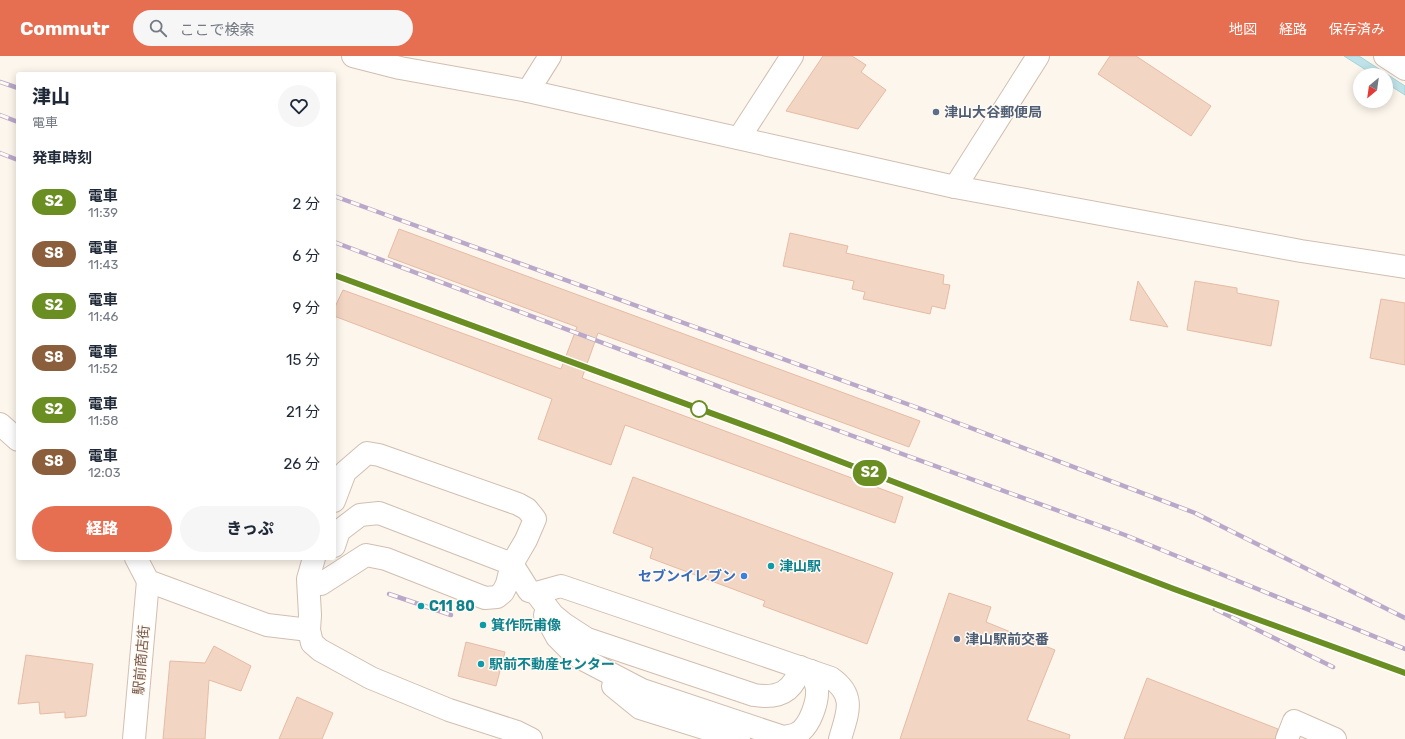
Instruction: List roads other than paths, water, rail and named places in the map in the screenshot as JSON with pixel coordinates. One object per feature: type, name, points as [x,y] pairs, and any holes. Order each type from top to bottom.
[{"type":"street","points":[[354,56],[400,68],[528,91],[955,187],[1301,251],[1405,267]]},
{"type":"street","points":[[528,91],[550,56]]},
{"type":"street","points":[[739,138],[792,56]]},
{"type":"street","points":[[955,187],[1038,56]]},
{"type":"street","points":[[1385,56],[1405,69]]},
{"type":"street","points":[[0,424],[16,438]]},
{"type":"street","points":[[321,584],[366,556],[386,558],[485,598],[496,597],[503,592],[507,584],[512,564],[526,540],[535,519],[527,509],[518,504],[379,455],[367,453],[345,472],[336,497]]},
{"type":"street","points":[[336,540],[339,531],[360,515],[379,513],[512,564],[529,590],[536,593],[553,615],[587,639],[754,695],[765,697],[775,696],[784,692],[806,669]]},
{"type":"street","points":[[137,560],[148,581],[267,625],[310,622]]},
{"type":"street","points":[[313,560],[308,578],[310,622],[312,643],[320,650],[371,678],[449,710],[517,732],[531,739]]},
{"type":"street","points":[[310,622],[329,560]]},
{"type":"street","name":"駅前商店街","points":[[134,739],[148,581]]},
{"type":"street","points":[[536,593],[561,586],[831,678],[839,683],[848,698],[849,707],[840,739]]},
{"type":"street","points":[[536,593],[544,614],[557,637],[575,655],[640,708],[739,739]]},
{"type":"street","points":[[575,655],[642,690],[782,737],[791,736],[804,728],[813,709],[817,691],[806,669]]},
{"type":"street","points":[[1287,739],[1294,721],[1335,739]]},
{"type":"water","points":[[1344,56],[1359,56],[1377,68],[1363,68]]},
{"type":"water","points":[[1393,78],[1405,86],[1405,95],[1393,87]]},
{"type":"railway","points":[[0,82],[16,87]]},
{"type":"railway","points":[[0,115],[16,121]]},
{"type":"railway","points":[[0,153],[16,159]]},
{"type":"railway","points":[[336,197],[921,409],[1195,513],[1405,618]]},
{"type":"railway","points":[[336,243],[787,412],[1125,535],[1405,649]]},
{"type":"railway","points":[[336,276],[779,438],[1174,589],[1405,673]]},
{"type":"railway","points":[[389,594],[451,615]]},
{"type":"railway","points":[[1215,609],[1333,667]]},
{"type":"train","name":"S2","points":[[336,276],[779,438],[1174,589],[1405,673]]},
{"type":"place","name":"津山大谷郵便局","points":[[936,112]]},
{"type":"place","name":"津山駅","points":[[771,566]]},
{"type":"place","name":"セブンイレブン","points":[[744,576]]},
{"type":"place","name":"C11 80","points":[[421,606]]},
{"type":"place","name":"箕作阮甫像","points":[[483,625]]},
{"type":"place","name":"津山駅前交番","points":[[957,639]]},
{"type":"place","name":"駅前不動産センター","points":[[481,664]]}]
